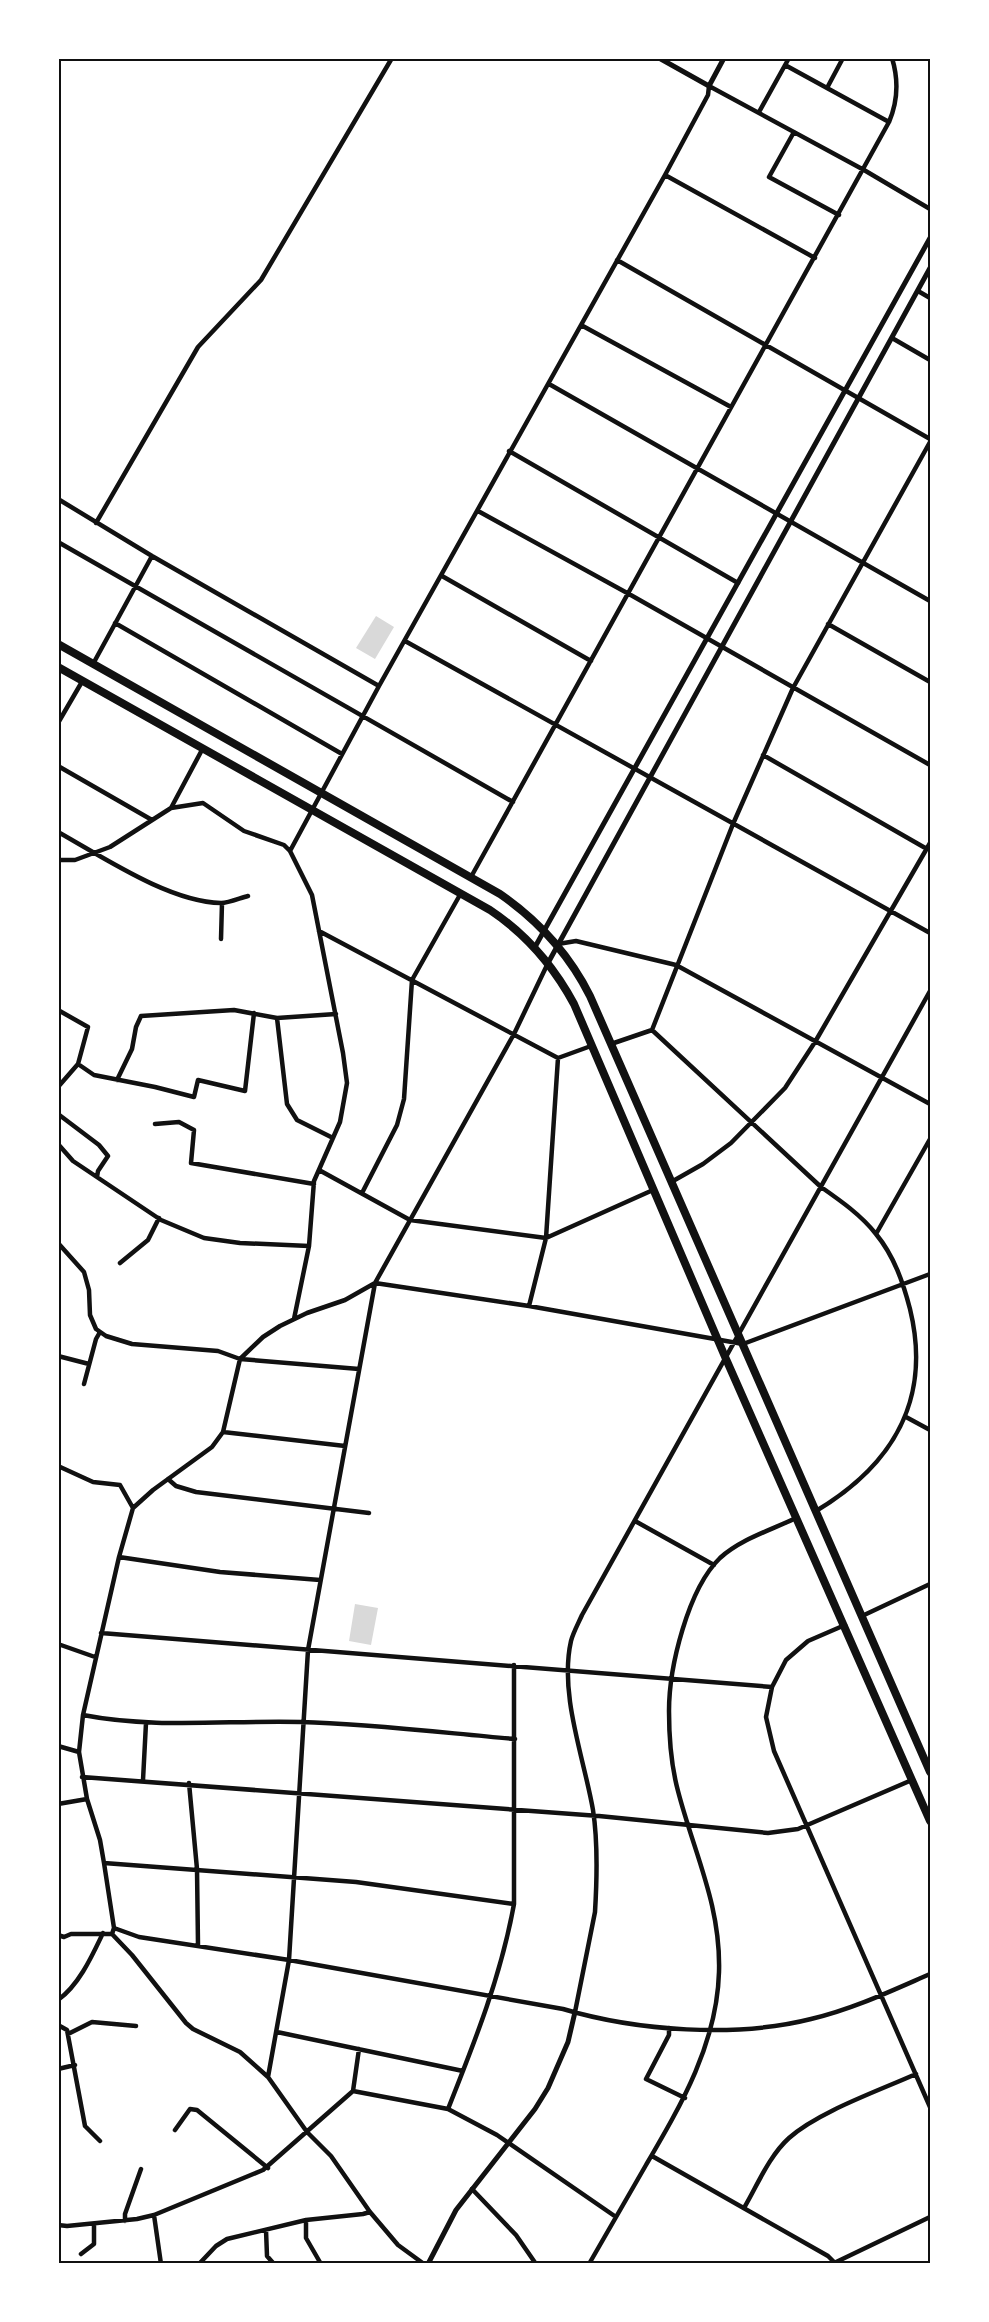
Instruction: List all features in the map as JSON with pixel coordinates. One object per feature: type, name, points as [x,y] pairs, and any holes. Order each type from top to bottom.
[{"type":"highway","points":[[58,644],[471,877],[510,901],[545,931],[557,945],[584,984],[673,1181],[736,1338],[743,1344],[930,1772]]},
{"type":"highway","points":[[58,667],[500,916],[548,963],[574,1004],[726,1359],[930,1821]]},
{"type":"street","points":[[96,523],[198,347],[261,280],[392,58]]},
{"type":"street","points":[[291,851],[320,792],[665,175],[708,95],[709,86],[724,58]]},
{"type":"street","points":[[759,112],[789,58]]},
{"type":"street","points":[[827,88],[843,58]]},
{"type":"street","points":[[471,877],[889,122],[896,105],[897,84],[892,58]]},
{"type":"street","points":[[660,59],[864,170],[930,209]]},
{"type":"street","points":[[785,66],[889,122]]},
{"type":"street","points":[[795,132],[769,177],[839,215]]},
{"type":"street","points":[[665,175],[815,258]]},
{"type":"street","points":[[535,948],[930,238]]},
{"type":"street","points":[[617,260],[846,390],[930,441],[793,688],[733,824],[652,1030]]},
{"type":"street","points":[[268,2077],[289,1960],[308,1650],[375,1283],[514,1034],[557,945],[723,648],[930,268]]},
{"type":"street","points":[[918,291],[930,298]]},
{"type":"street","points":[[582,325],[731,407]]},
{"type":"street","points":[[892,338],[930,360]]},
{"type":"street","points":[[549,384],[930,601]]},
{"type":"street","points":[[509,451],[738,583]]},
{"type":"street","points":[[58,499],[152,556],[379,686]]},
{"type":"street","points":[[478,511],[930,765]]},
{"type":"street","points":[[58,542],[513,802]]},
{"type":"street","points":[[93,664],[152,556]]},
{"type":"street","points":[[442,576],[591,661]]},
{"type":"street","points":[[115,623],[342,754]]},
{"type":"street","points":[[828,624],[930,682]]},
{"type":"street","points":[[405,641],[930,933]]},
{"type":"street","points":[[58,723],[83,680]]},
{"type":"street","points":[[171,808],[203,748]]},
{"type":"street","points":[[763,756],[927,849]]},
{"type":"street","points":[[58,766],[152,820]]},
{"type":"street","points":[[58,860],[75,860],[110,847],[171,808],[203,803],[244,831],[284,845],[291,851],[312,895],[336,1014],[347,1083],[340,1122],[314,1184],[309,1246],[294,1319]]},
{"type":"street","points":[[58,832],[160,887],[188,897],[222,903],[248,896]]},
{"type":"street","points":[[673,1181],[721,1150],[785,1088],[815,1042],[930,843]]},
{"type":"street","points":[[362,1193],[397,1125],[404,1099],[412,980],[461,893]]},
{"type":"street","points":[[221,939],[222,903]]},
{"type":"street","points":[[319,931],[558,1059]]},
{"type":"street","points":[[557,945],[576,941],[676,965],[930,1104]]},
{"type":"street","points":[[736,1338],[718,1339],[529,1306],[375,1283],[345,1300],[294,1319],[263,1337],[240,1359],[223,1432],[212,1447],[133,1508],[95,1657],[83,1715],[79,1752],[87,1800],[100,1840],[113,1931],[186,2023],[193,2029],[240,2052],[268,2077],[307,2132],[332,2156],[370,2212],[398,2245],[426,2264],[456,2210],[548,2088],[568,2042],[595,1912],[594,1816],[570,1699],[571,1641],[582,1615],[930,991]]},
{"type":"street","points":[[58,1010],[88,1027],[78,1064],[58,1087]]},
{"type":"street","points":[[117,1080],[132,1049],[136,1027],[141,1016],[234,1010],[277,1018],[336,1014]]},
{"type":"street","points":[[78,1064],[94,1075],[155,1086],[194,1097],[198,1080],[244,1091],[254,1013]]},
{"type":"street","points":[[277,1018],[287,1104],[297,1120],[333,1138]]},
{"type":"street","points":[[611,1044],[652,1030]]},
{"type":"street","points":[[652,1030],[821,1186],[848,1206],[876,1234],[890,1255],[904,1285],[915,1329],[916,1376],[906,1417],[881,1458],[858,1481],[816,1512]]},
{"type":"street","points":[[558,1059],[591,1046]]},
{"type":"street","points":[[529,1306],[546,1239],[558,1059]]},
{"type":"street","points":[[58,1114],[99,1145],[108,1156],[98,1171],[97,1177]]},
{"type":"street","points":[[155,1124],[179,1122],[194,1130],[191,1163],[314,1184]]},
{"type":"street","points":[[876,1234],[930,1139]]},
{"type":"street","points":[[58,1144],[73,1161],[159,1218],[204,1238],[240,1244],[309,1246]]},
{"type":"street","points":[[320,1170],[410,1220],[546,1239],[653,1190]]},
{"type":"street","points":[[120,1263],[148,1240],[159,1218]]},
{"type":"street","points":[[58,1243],[84,1272],[89,1290],[90,1315],[96,1329],[106,1336],[132,1344],[218,1351],[240,1359],[359,1369]]},
{"type":"street","points":[[743,1344],[930,1274]]},
{"type":"street","points":[[84,1384],[100,1332]]},
{"type":"street","points":[[58,1356],[90,1364]]},
{"type":"street","points":[[906,1417],[930,1430]]},
{"type":"street","points":[[223,1432],[345,1446]]},
{"type":"street","points":[[58,1466],[93,1482],[120,1485],[133,1508]]},
{"type":"street","points":[[168,1479],[176,1486],[196,1492],[369,1513]]},
{"type":"street","points":[[590,2264],[685,2098],[701,2060],[710,2030],[719,1972],[717,1928],[708,1884],[678,1793],[670,1754],[669,1708],[672,1678],[688,1616],[701,1583],[714,1565],[741,1544],[797,1518]]},
{"type":"street","points":[[635,1521],[714,1565]]},
{"type":"street","points":[[119,1557],[220,1572],[320,1580]]},
{"type":"street","points":[[862,1616],[930,1584]]},
{"type":"street","points":[[845,1625],[808,1641],[786,1660],[772,1687],[766,1717],[774,1751],[930,2107]]},
{"type":"street","points":[[101,1634],[772,1687]]},
{"type":"street","points":[[58,1644],[95,1657]]},
{"type":"street","points":[[448,2109],[491,1996],[507,1943],[514,1904],[514,1665]]},
{"type":"street","points":[[83,1715],[113,1721],[146,1723],[303,1722],[515,1739]]},
{"type":"street","points":[[142,1780],[146,1723]]},
{"type":"street","points":[[58,1746],[79,1752]]},
{"type":"street","points":[[82,1777],[594,1816],[768,1833],[791,1832],[912,1780]]},
{"type":"street","points":[[189,1784],[198,1869],[198,1945]]},
{"type":"street","points":[[58,1804],[87,1800]]},
{"type":"street","points":[[104,1863],[356,1882],[514,1904]]},
{"type":"street","points":[[58,1935],[64,1937],[71,1934],[113,1931],[669,2028],[710,2030],[744,2030],[800,2022],[849,2008],[930,1974]]},
{"type":"street","points":[[58,2000],[66,1995],[93,1955],[103,1933]]},
{"type":"street","points":[[68,2034],[92,2022],[136,2026]]},
{"type":"street","points":[[58,2025],[67,2030],[85,2126],[100,2141]]},
{"type":"street","points":[[669,2028],[669,2035],[646,2079],[685,2098]]},
{"type":"street","points":[[277,2032],[463,2071]]},
{"type":"street","points":[[58,2225],[125,2221],[154,2215],[268,2168],[353,2091],[359,2049]]},
{"type":"street","points":[[58,2069],[75,2065]]},
{"type":"street","points":[[744,2208],[770,2163],[787,2140],[809,2122],[916,2074]]},
{"type":"street","points":[[353,2091],[448,2109],[508,2144],[616,2217]]},
{"type":"street","points":[[175,2130],[190,2109],[198,2110],[268,2168]]},
{"type":"street","points":[[652,2156],[834,2263],[930,2217]]},
{"type":"street","points":[[125,2221],[125,2214],[141,2169]]},
{"type":"street","points":[[472,2189],[516,2235],[536,2264]]},
{"type":"street","points":[[199,2264],[226,2239],[306,2220],[370,2212]]},
{"type":"street","points":[[154,2215],[161,2264]]},
{"type":"street","points":[[306,2220],[306,2238],[321,2264]]},
{"type":"street","points":[[81,2254],[94,2244],[94,2223]]},
{"type":"street","points":[[266,2230],[267,2256],[274,2264]]},
{"type":"shaded area","points":[[376,616],[394,627],[375,659],[356,648]]},
{"type":"shaded area","points":[[355,1604],[378,1608],[371,1645],[349,1641]]}]
